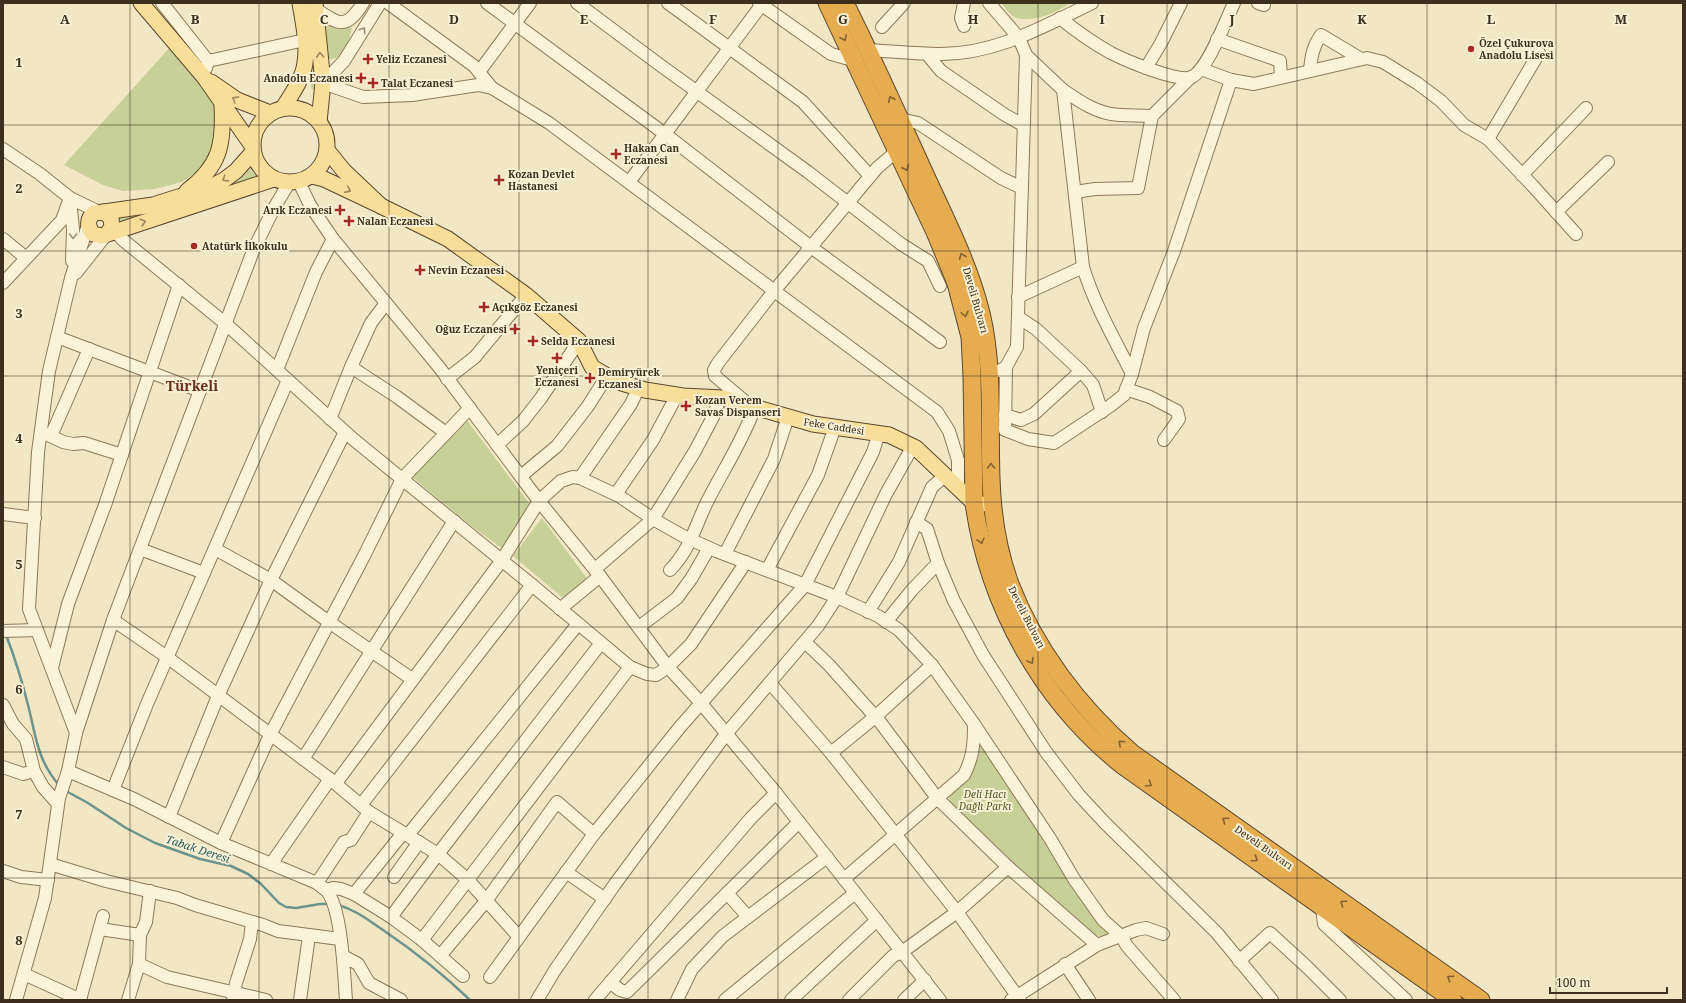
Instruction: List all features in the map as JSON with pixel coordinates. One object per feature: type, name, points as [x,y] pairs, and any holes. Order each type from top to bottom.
[{"type":"highway","name":"Develi Bulvarı","points":[[827,3],[898,150],[950,267],[960,296],[970,337],[974,503],[981,542],[1001,603],[1032,664],[1061,704],[1100,746],[1122,765],[1453,1000]]},
{"type":"highway","name":"Develi Bulvarı","points":[[845,3],[900,119],[969,273],[987,341],[993,505],[1004,563],[1010,582],[1020,607],[1038,640],[1063,678],[1096,718],[1110,733],[1141,760],[1481,1000]]},
{"type":"main road","points":[[141,3],[204,77],[253,150],[260,168],[274,179]]},
{"type":"main road","points":[[277,111],[301,76],[305,64],[305,40],[300,3]]},
{"type":"main road","points":[[319,122],[323,83],[321,8]]},
{"type":"main road","points":[[204,77],[237,100],[277,111]]},
{"type":"main road","points":[[180,197],[198,183],[214,163],[222,142],[222,105]]},
{"type":"main road","points":[[294,108],[303,110],[312,115],[319,122],[326,135],[327,150],[319,169],[300,180],[274,179],[111,233],[97,236],[93,234],[95,217],[153,205],[180,197],[224,180],[236,171],[253,150],[257,128],[263,120],[277,111],[294,108]]},
{"type":"main road","points":[[327,150],[344,171],[381,206]]},
{"type":"main road","name":"Feke Caddesi","points":[[300,180],[324,179],[448,239],[526,295],[579,341],[592,367],[607,376],[638,389],[677,395],[720,398],[813,424],[889,435],[913,446],[946,475],[974,503]]},
{"type":"main road","points":[[95,217],[108,214],[113,222],[111,233]]},
{"type":"main road","points":[[974,503],[993,505]]},
{"type":"street","points":[[162,3],[208,61]]},
{"type":"street","points":[[321,8],[334,22],[344,22],[355,15],[362,3]]},
{"type":"street","points":[[380,3],[344,61],[323,83],[363,97],[412,95],[478,85],[492,88]]},
{"type":"street","points":[[388,3],[474,66],[492,88],[549,123],[937,412],[949,431],[958,460],[958,487]]},
{"type":"street","points":[[487,3],[665,134],[811,247],[940,342]]},
{"type":"street","points":[[479,72],[530,3]]},
{"type":"street","points":[[577,3],[848,202],[901,244],[928,261],[940,286]]},
{"type":"street","points":[[668,3],[803,102],[870,176]]},
{"type":"street","points":[[882,27],[904,3]]},
{"type":"street","points":[[964,3],[961,18],[964,26]]},
{"type":"street","points":[[989,3],[1019,38],[1026,55],[1063,90],[1101,112],[1152,116]]},
{"type":"street","points":[[868,50],[927,54],[980,50],[1019,38],[1060,18],[1075,8],[1092,3]]},
{"type":"street","points":[[1146,68],[1161,44],[1180,3]]},
{"type":"street","points":[[1075,192],[1095,189],[1138,188],[1152,116],[1196,73],[1210,55],[1234,3]]},
{"type":"street","points":[[629,182],[761,4],[830,54],[856,61]]},
{"type":"street","points":[[1060,18],[1081,35],[1111,53],[1146,68],[1177,78],[1196,73],[1254,84],[1361,59],[1367,58],[1383,62],[1417,83],[1441,101],[1464,125],[1488,140],[1576,234]]},
{"type":"street","points":[[172,39],[181,27]]},
{"type":"street","points":[[1310,71],[1311,56],[1321,35],[1361,59]]},
{"type":"street","points":[[1217,39],[1280,61],[1281,77]]},
{"type":"street","points":[[208,61],[305,40]]},
{"type":"street","points":[[1488,140],[1539,53]]},
{"type":"street","points":[[927,54],[941,71],[1005,116],[1023,125]]},
{"type":"street","points":[[1026,55],[1017,347],[1006,367],[1005,430],[1028,440],[1054,443],[1102,412],[1124,395],[1132,374],[1144,328],[1174,251],[1231,80]]},
{"type":"street","points":[[204,77],[208,61]]},
{"type":"street","points":[[1063,90],[1083,267],[1090,292],[1132,374]]},
{"type":"street","points":[[1522,175],[1586,108]]},
{"type":"street","points":[[900,119],[918,123],[1001,178],[1022,188]]},
{"type":"street","points":[[3,149],[40,174],[95,217],[71,278],[49,371],[46,434]]},
{"type":"street","points":[[670,570],[681,558],[692,540],[708,501],[728,465],[752,406],[715,376],[714,370],[774,291],[848,202],[877,168],[898,150]]},
{"type":"street","points":[[1556,212],[1608,162]]},
{"type":"street","points":[[16,1000],[45,898],[59,801],[67,774],[76,733],[113,620],[253,251],[274,208],[300,180],[310,205],[333,238],[470,408],[540,501],[598,572],[668,667],[700,702],[776,793],[940,1000]]},
{"type":"street","points":[[3,284],[62,220],[70,198]]},
{"type":"street","points":[[70,198],[73,229],[71,278]]},
{"type":"street","points":[[71,278],[111,233],[123,240],[226,324],[345,432],[630,667],[647,674],[656,675],[668,667],[691,644],[746,562]]},
{"type":"street","points":[[277,370],[316,272],[333,238]]},
{"type":"street","points":[[3,239],[26,258]]},
{"type":"street","points":[[1018,297],[1083,267]]},
{"type":"street","points":[[52,668],[68,604],[105,505],[179,285]]},
{"type":"street","points":[[447,379],[475,357],[526,295]]},
{"type":"street","points":[[330,419],[371,323],[386,303]]},
{"type":"street","points":[[1018,317],[1036,329],[1082,371],[1093,385],[1102,412]]},
{"type":"street","points":[[57,337],[200,390]]},
{"type":"street","points":[[497,445],[522,421],[541,398],[579,341]]},
{"type":"street","points":[[76,733],[29,609],[38,452],[90,349]]},
{"type":"street","points":[[351,367],[397,397],[446,433]]},
{"type":"street","points":[[989,376],[1006,367]]},
{"type":"street","points":[[1005,415],[1021,420],[1034,414],[1082,371]]},
{"type":"street","points":[[521,476],[557,446],[588,406],[607,376]]},
{"type":"street","points":[[113,790],[167,657],[288,380]]},
{"type":"street","points":[[580,478],[631,404],[638,389]]},
{"type":"street","points":[[1126,389],[1150,397],[1177,411],[1178,419],[1164,440]]},
{"type":"street","points":[[616,494],[653,440],[677,395]]},
{"type":"street","points":[[560,609],[653,519],[695,451],[714,415],[720,398]]},
{"type":"street","points":[[221,843],[270,735],[402,479],[470,408]]},
{"type":"street","points":[[725,554],[774,459],[788,417]]},
{"type":"street","points":[[767,570],[818,474],[835,427]]},
{"type":"street","points":[[169,817],[218,696],[271,580],[345,432]]},
{"type":"street","points":[[490,978],[594,834],[700,702],[805,585],[873,452],[879,433]]},
{"type":"street","points":[[46,434],[63,442],[72,444],[84,443],[122,455]]},
{"type":"street","points":[[537,1000],[554,970],[726,734],[818,626],[837,597],[886,494],[913,446]]},
{"type":"street","points":[[868,612],[899,562],[932,486],[946,475]]},
{"type":"street","points":[[270,864],[502,560],[540,501],[561,480],[573,477],[580,478],[616,494],[653,519],[692,540],[709,548],[837,597],[868,612],[899,630],[932,665],[974,724],[1051,840],[1074,879],[1103,920],[1120,936],[1174,1000]]},
{"type":"street","points":[[3,514],[35,518]]},
{"type":"street","points":[[303,759],[454,521]]},
{"type":"street","points":[[916,522],[927,529],[938,563],[954,601],[983,655],[1046,752],[1079,795],[1105,823],[1217,933],[1272,1000]]},
{"type":"street","points":[[215,548],[271,580],[412,679]]},
{"type":"street","points":[[639,627],[677,598],[691,579],[709,548]]},
{"type":"street","points":[[140,549],[204,573]]},
{"type":"street","points":[[886,622],[912,590],[938,563]]},
{"type":"street","points":[[346,1000],[343,956],[336,914],[324,890],[344,842],[351,840],[365,808],[532,585]]},
{"type":"street","points":[[113,620],[167,657],[333,781],[365,808],[438,854],[468,880],[519,937]]},
{"type":"street","points":[[354,894],[406,834],[578,624]]},
{"type":"street","points":[[3,631],[37,630]]},
{"type":"street","points":[[804,642],[829,665],[876,717],[937,798],[1008,867],[1097,945]]},
{"type":"street","points":[[391,917],[601,643]]},
{"type":"street","points":[[831,753],[876,717],[932,665]]},
{"type":"street","points":[[422,940],[630,667]]},
{"type":"street","points":[[770,683],[831,753],[957,912],[1016,999],[1065,964],[1097,945],[1136,930],[1146,928],[1163,934]]},
{"type":"street","points":[[3,705],[13,724],[26,739],[34,771],[43,787],[59,801]]},
{"type":"street","points":[[844,879],[964,775],[970,764],[974,748],[974,724]]},
{"type":"street","points":[[3,767],[23,774],[34,771]]},
{"type":"street","points":[[67,774],[113,790],[221,843],[270,864],[324,890],[337,888],[354,894],[391,917],[422,940],[463,976]]},
{"type":"street","points":[[595,1000],[751,818],[776,793]]},
{"type":"street","points":[[440,956],[486,901],[556,802],[594,834]]},
{"type":"street","points":[[610,982],[620,990],[627,992],[799,822]]},
{"type":"street","points":[[394,877],[419,842]]},
{"type":"street","points":[[678,1000],[692,969],[723,936],[827,858]]},
{"type":"street","points":[[50,864],[177,898],[278,931],[340,939]]},
{"type":"street","points":[[849,1000],[893,956],[902,952],[957,912],[1008,867]]},
{"type":"street","points":[[3,871],[21,877],[48,880]]},
{"type":"street","points":[[566,872],[605,899]]},
{"type":"street","points":[[128,1000],[139,964],[140,935],[146,922],[150,891]]},
{"type":"street","points":[[725,1000],[855,893]]},
{"type":"street","points":[[727,894],[748,917]]},
{"type":"street","points":[[1322,908],[1324,924],[1406,1000]]},
{"type":"street","points":[[24,974],[81,1000],[103,916]]},
{"type":"street","points":[[791,1000],[877,920]]},
{"type":"street","points":[[234,996],[236,982],[250,939],[252,922]]},
{"type":"street","points":[[100,929],[140,935]]},
{"type":"street","points":[[1239,961],[1270,933],[1340,1000]]},
{"type":"street","points":[[300,1000],[309,936]]},
{"type":"street","points":[[343,956],[358,964],[369,982],[401,1000]]},
{"type":"street","points":[[139,964],[167,977],[234,996],[266,1000]]},
{"type":"street","points":[[1065,964],[1089,1000]]},
{"type":"street","points":[[904,1000],[925,980]]},
{"type":"green space","points":[[305,3],[310,3],[320,96],[311,88],[312,72]]},
{"type":"green space","points":[[1001,3],[1069,3],[1051,14],[1035,18],[1020,19],[1014,17]]},
{"type":"green space","points":[[324,21],[341,28],[352,27],[348,44],[338,57],[333,59],[327,59]]},
{"type":"green space","points":[[172,45],[219,106],[212,153],[199,170],[182,182],[155,189],[123,191],[103,185],[64,165]]},
{"type":"green space","points":[[247,167],[261,180],[153,214],[116,222],[116,216],[151,213]]},
{"type":"green space","points":[[466,419],[532,507],[504,547],[500,547],[470,525],[412,477]]},
{"type":"green space","points":[[542,518],[589,581],[567,596],[562,597],[513,556]]},
{"type":"green space","name":"Deli Hacı Dağlı Parkı","points":[[979,741],[1107,932],[1103,937],[1092,934],[1043,892],[952,804],[949,798],[950,793]]},
{"type":"waterway","name":"Tabak Deresi","points":[[6,635],[21,678],[38,747],[46,766],[59,785]]},
{"type":"waterway","name":"Tabak Deresi","points":[[66,791],[88,803],[126,828],[155,843],[200,859],[231,866],[248,874],[261,884],[279,903],[286,907],[296,908],[329,904]]},
{"type":"waterway","name":"Tabak Deresi","points":[[338,905],[362,916],[395,938],[439,972],[470,1000]]},
{"type":"place","name":"Özel Çukurova Anadolu Lisesi","points":[[1471,49]]},
{"type":"place","name":"Yeliz Eczanesi","points":[[368,59]]},
{"type":"place","name":"Anadolu Eczanesi","points":[[361,78]]},
{"type":"place","name":"Talat Eczanesi","points":[[373,83]]},
{"type":"place","name":"Hakan Can Eczanesi","points":[[616,154]]},
{"type":"place","name":"Kozan Devlet Hastanesi","points":[[499,180]]},
{"type":"place","name":"Arık Eczanesi","points":[[340,210]]},
{"type":"place","name":"Nalan Eczanesi","points":[[349,221]]},
{"type":"place","name":"Atatürk İlkokulu","points":[[194,246]]},
{"type":"place","name":"Nevin Eczanesi","points":[[420,270]]},
{"type":"place","name":"Açıkgöz Eczanesi","points":[[484,307]]},
{"type":"place","name":"Oğuz Eczanesi","points":[[515,329]]},
{"type":"place","name":"Selda Eczanesi","points":[[533,341]]},
{"type":"place","name":"Yeniçeri Eczanesi","points":[[557,358]]},
{"type":"place","name":"Demiryürek Eczanesi","points":[[590,378]]},
{"type":"place","name":"Kozan Verem Savas Dispanseri","points":[[686,406]]},
{"type":"district","name":"Türkeli","points":[[192,386]]}]
